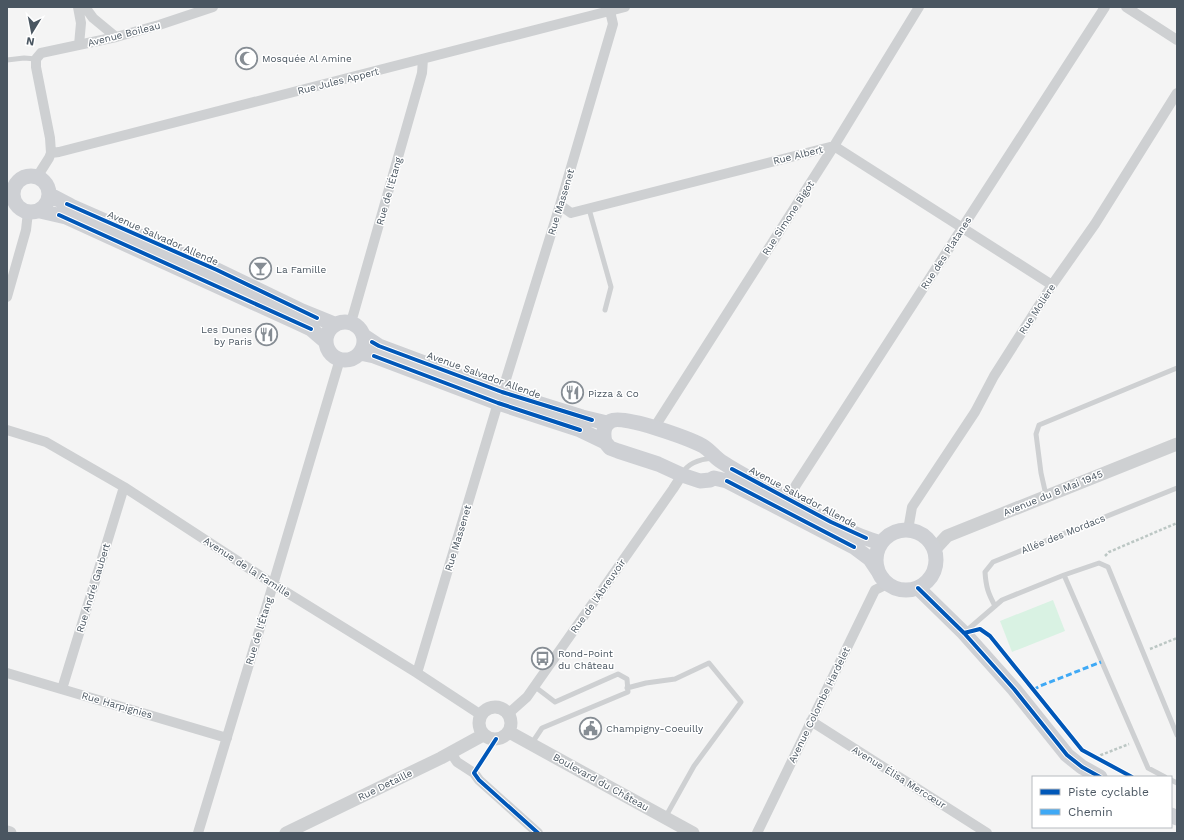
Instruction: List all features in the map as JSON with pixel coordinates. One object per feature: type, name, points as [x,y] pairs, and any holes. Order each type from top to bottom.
[{"type":"main road","points":[[34,212],[47,204],[50,195],[43,180],[38,177],[27,176],[11,186],[13,199],[18,208],[34,212],[66,218],[311,329],[326,341]]},
{"type":"main road","name":"Avenue Salvador Allende","points":[[50,195],[71,206],[217,270],[302,311],[334,324],[339,322],[350,322],[359,327],[364,336],[379,346],[580,430],[605,442],[610,448],[658,464],[700,481],[714,478],[727,481],[854,547],[870,559],[878,571]]},
{"type":"main road","points":[[334,324],[326,335],[326,341],[330,352],[340,359],[351,359],[360,353],[364,344],[364,336]]},
{"type":"main road","name":"Avenue Salvador Allende","points":[[360,353],[374,356],[500,397],[607,424],[611,420],[621,420],[683,437],[702,446],[732,469],[860,536],[881,543]]},
{"type":"main road","points":[[605,442],[603,435],[607,424]]},
{"type":"main road","points":[[714,478],[720,470],[721,466],[719,459]]},
{"type":"main road","points":[[908,530],[917,532],[931,542],[935,549],[937,558],[934,572],[926,583],[918,588],[902,590],[887,584],[878,571],[876,561],[877,552],[881,543],[889,535],[898,531],[908,530]]},
{"type":"main road","points":[[918,588],[964,633],[1014,689],[1067,755],[1082,767],[1098,776]]},
{"type":"street","points":[[78,7],[81,23],[79,45]]},
{"type":"street","points":[[84,7],[93,18],[116,37]]},
{"type":"street","name":"Avenue Boileau","points":[[36,59],[40,53],[116,37],[159,25],[213,7]]},
{"type":"street","name":"Rue Jules Appert","points":[[50,153],[59,152],[625,7]]},
{"type":"street","name":"Rue Simone Bigot","points":[[654,428],[834,146],[919,7]]},
{"type":"street","name":"Rue des Platanes","points":[[789,499],[796,485],[1105,7]]},
{"type":"street","points":[[1126,7],[1177,40]]},
{"type":"street","name":"Rue Massenet","points":[[417,673],[500,397],[560,205],[613,24],[610,11]]},
{"type":"street","points":[[36,59],[36,67],[50,138],[50,153],[48,160],[38,177]]},
{"type":"street","name":"Rue de l'Étang","points":[[350,322],[422,72],[423,59]]},
{"type":"street","name":"Rue Molière","points":[[908,530],[912,508],[975,412],[994,376],[1052,285],[1095,224],[1177,93]]},
{"type":"street","name":"Rue Albert","points":[[560,205],[571,213],[834,146],[1052,285]]},
{"type":"street","points":[[7,297],[26,230],[34,212]]},
{"type":"street","name":"Rue de l'Étang","points":[[198,833],[340,359]]},
{"type":"street","name":"Avenue de la Famille","points":[[7,430],[46,442],[124,487],[273,584],[417,673],[481,715]]},
{"type":"street","name":"Avenue du 8 Mai 1945","points":[[935,549],[947,536],[1046,495],[1177,444]]},
{"type":"street","name":"Rue de l'Abreuvoir","points":[[509,713],[520,704],[534,686],[682,475]]},
{"type":"street","name":"Rue André Gaubert","points":[[62,689],[124,487]]},
{"type":"street","name":"Avenue Colombe Hardelet","points":[[757,833],[875,590],[887,584]]},
{"type":"street","name":"Rue Harpignies","points":[[7,673],[227,738]]},
{"type":"street","points":[[498,706],[509,713],[511,726],[509,732],[503,738],[496,740],[483,735],[479,729],[478,722],[485,710],[498,706]]},
{"type":"street","name":"Avenue Élisa Mercœur","points":[[811,721],[988,833]]},
{"type":"street","name":"Boulevard du Château","points":[[509,732],[693,833]]},
{"type":"street","name":"Rue Detaille","points":[[286,833],[483,735]]},
{"type":"street","points":[[451,752],[458,762],[474,773],[479,780],[538,833]]},
{"type":"lane","points":[[7,60],[24,58],[36,59]]},
{"type":"lane","points":[[589,208],[610,287],[604,310]]},
{"type":"lane","points":[[1046,495],[1041,473],[1036,434],[1039,425],[1177,368]]},
{"type":"lane","points":[[682,475],[692,463],[699,460],[719,459]]},
{"type":"lane","name":"Allée des Mordacs","points":[[995,606],[988,594],[985,579],[985,572],[993,562],[1177,488]]},
{"type":"lane","points":[[964,633],[1002,600],[1064,575],[1099,563],[1108,567],[1177,735]]},
{"type":"lane","points":[[1064,575],[1148,768],[1163,776]]},
{"type":"lane","points":[[628,688],[646,683],[676,679],[709,662],[741,702],[694,766],[665,817]]},
{"type":"lane","points":[[532,744],[542,728],[628,692],[628,679],[618,674],[555,702],[534,686]]},
{"type":"path","points":[[1099,563],[1109,552],[1177,523]]},
{"type":"path","points":[[1143,652],[1177,638]]},
{"type":"path","points":[[1098,759],[1101,755],[1136,742]]},
{"type":"path","points":[[1092,756],[1104,762]]},
{"type":"green space","points":[[1053,600],[1065,631],[1012,652],[1000,621]]},
{"type":"marked path","points":[[1033,690],[1101,662]]},
{"type":"cycle path","points":[[67,204],[217,270],[317,318]]},
{"type":"cycle path","points":[[59,215],[311,329]]},
{"type":"cycle path","points":[[372,342],[379,346],[502,392],[592,420]]},
{"type":"cycle path","points":[[374,356],[498,403],[580,430]]},
{"type":"cycle path","points":[[732,469],[831,522],[866,538]]},
{"type":"cycle path","points":[[727,481],[854,547]]},
{"type":"cycle path","points":[[918,588],[964,633],[1014,689],[1067,755],[1082,767],[1098,776]]},
{"type":"cycle path","points":[[964,633],[980,629],[990,636],[1082,750],[1130,776]]},
{"type":"cycle path","points":[[496,739],[474,773],[479,780],[538,833]]},
{"type":"place","name":"Mosquée Al Amine","points":[[247,58]]},
{"type":"place","name":"La Famille","points":[[260,269]]},
{"type":"place","name":"Les Dunes by Paris","points":[[267,335]]},
{"type":"place","name":"Pizza & Co","points":[[573,393]]},
{"type":"place","name":"Rond-Point du Château","points":[[543,659]]},
{"type":"place","name":"Champigny-Coeuilly","points":[[590,728]]}]
